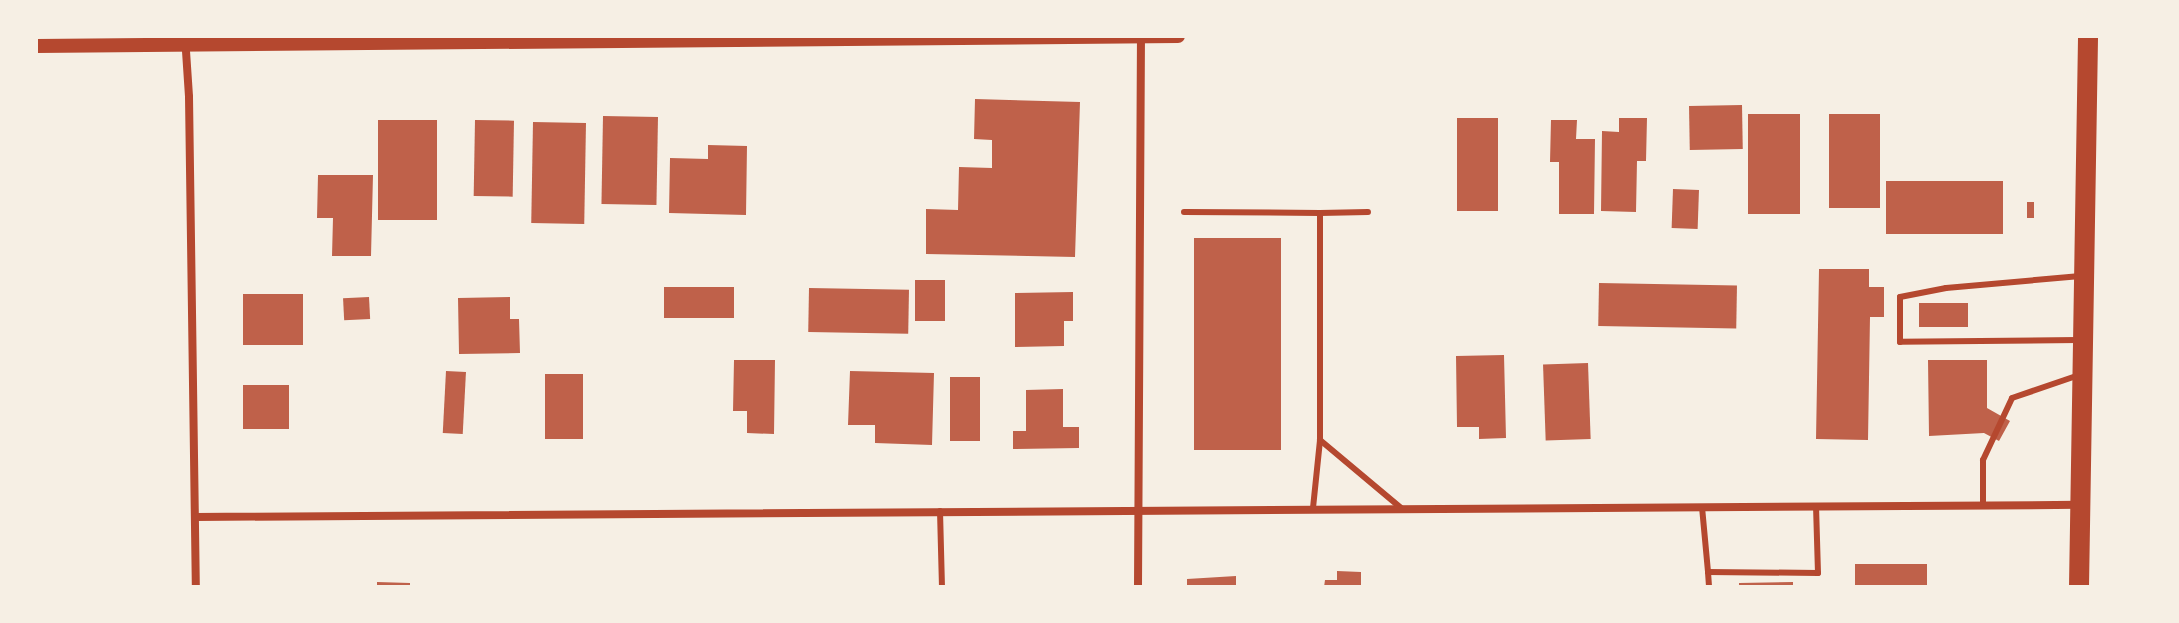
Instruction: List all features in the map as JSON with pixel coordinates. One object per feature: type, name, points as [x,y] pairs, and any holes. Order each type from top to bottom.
[{"type":"main road","points":[[2079,587],[2088,36]]},
{"type":"street","points":[[1138,587],[1141,36]]},
{"type":"street","points":[[36,46],[185,41],[1178,36]]},
{"type":"street","points":[[185,41],[196,587]]},
{"type":"street","points":[[196,517],[2080,505]]},
{"type":"lane","points":[[1184,212],[1368,212]]},
{"type":"lane","points":[[1313,508],[1320,440],[1320,213]]},
{"type":"lane","points":[[2083,340],[1900,342],[1900,297],[1946,288],[2084,276]]},
{"type":"lane","points":[[1983,506],[1983,460],[2012,398],[2082,374]]},
{"type":"lane","points":[[1320,440],[1401,508]]},
{"type":"lane","points":[[1708,572],[1818,573],[1816,506]]},
{"type":"lane","points":[[1702,507],[1709,587]]},
{"type":"lane","points":[[940,511],[942,587]]},
{"type":"building","points":[[975,99],[1080,102],[1075,257],[926,254],[926,209],[958,210],[959,167],[992,168],[992,140],[974,139]]},
{"type":"building","points":[[1742,105],[1743,149],[1690,150],[1689,106]]},
{"type":"building","points":[[1748,114],[1800,114],[1800,214],[1748,214]]},
{"type":"building","points":[[1829,114],[1880,114],[1880,208],[1829,208]]},
{"type":"building","points":[[603,116],[658,117],[656,205],[601,204]]},
{"type":"building","points":[[1457,118],[1498,118],[1498,211],[1457,211]]},
{"type":"building","points":[[1619,118],[1647,118],[1646,161],[1637,161],[1636,212],[1601,211],[1602,131],[1619,132]]},
{"type":"building","points":[[378,120],[437,120],[437,220],[378,220]]},
{"type":"building","points":[[475,120],[514,121],[513,197],[474,196]]},
{"type":"building","points":[[1551,120],[1577,120],[1576,139],[1595,139],[1594,214],[1559,214],[1559,162],[1550,162]]},
{"type":"building","points":[[533,122],[586,123],[584,224],[531,223]]},
{"type":"building","points":[[708,145],[747,146],[746,215],[669,213],[670,158],[708,159]]},
{"type":"building","points":[[318,175],[373,175],[371,256],[332,256],[333,218],[317,218]]},
{"type":"building","points":[[1886,181],[2003,181],[2003,234],[1886,234]]},
{"type":"building","points":[[1673,189],[1699,190],[1698,229],[1672,228]]},
{"type":"building","points":[[2027,202],[2034,202],[2034,218],[2027,218]]},
{"type":"building","points":[[1194,238],[1281,238],[1281,450],[1194,450]]},
{"type":"building","points":[[1819,269],[1869,269],[1869,287],[1884,287],[1884,317],[1870,317],[1868,440],[1816,439]]},
{"type":"building","points":[[915,280],[945,280],[945,321],[915,321]]},
{"type":"building","points":[[1599,283],[1737,285],[1736,328],[1598,326]]},
{"type":"building","points":[[664,287],[734,287],[734,318],[664,318]]},
{"type":"building","points":[[809,288],[909,290],[908,334],[808,332]]},
{"type":"building","points":[[1073,292],[1073,321],[1064,321],[1064,346],[1015,347],[1015,293]]},
{"type":"building","points":[[243,294],[303,294],[303,345],[243,345]]},
{"type":"building","points":[[369,297],[370,319],[344,320],[343,298]]},
{"type":"building","points":[[510,297],[510,319],[519,319],[520,353],[459,354],[458,298]]},
{"type":"building","points":[[1919,303],[1968,303],[1968,327],[1919,327]]},
{"type":"building","points":[[1504,355],[1506,438],[1479,439],[1479,427],[1457,427],[1456,356]]},
{"type":"building","points":[[734,360],[775,360],[774,434],[747,433],[747,411],[733,411]]},
{"type":"building","points":[[1928,360],[1987,360],[1987,408],[2010,421],[1999,441],[1984,433],[1929,436]]},
{"type":"building","points":[[1588,363],[1591,439],[1546,441],[1543,365]]},
{"type":"building","points":[[446,371],[466,372],[463,434],[443,433]]},
{"type":"building","points":[[850,371],[934,373],[932,445],[875,443],[875,425],[848,425]]},
{"type":"building","points":[[545,374],[583,374],[583,439],[545,439]]},
{"type":"building","points":[[950,377],[980,377],[980,441],[950,441]]},
{"type":"building","points":[[243,385],[289,385],[289,429],[243,429]]},
{"type":"building","points":[[1063,389],[1063,427],[1079,427],[1079,448],[1013,449],[1013,431],[1026,431],[1026,390]]},
{"type":"building","points":[[1855,564],[1927,564],[1927,587],[1855,587]]},
{"type":"building","points":[[1337,571],[1361,572],[1361,587],[1324,587],[1325,580],[1337,580]]},
{"type":"building","points":[[1236,576],[1236,587],[1187,587],[1187,579]]},
{"type":"building","points":[[377,582],[410,583],[410,587],[377,587]]},
{"type":"building","points":[[1793,582],[1793,587],[1739,587],[1739,583]]}]
